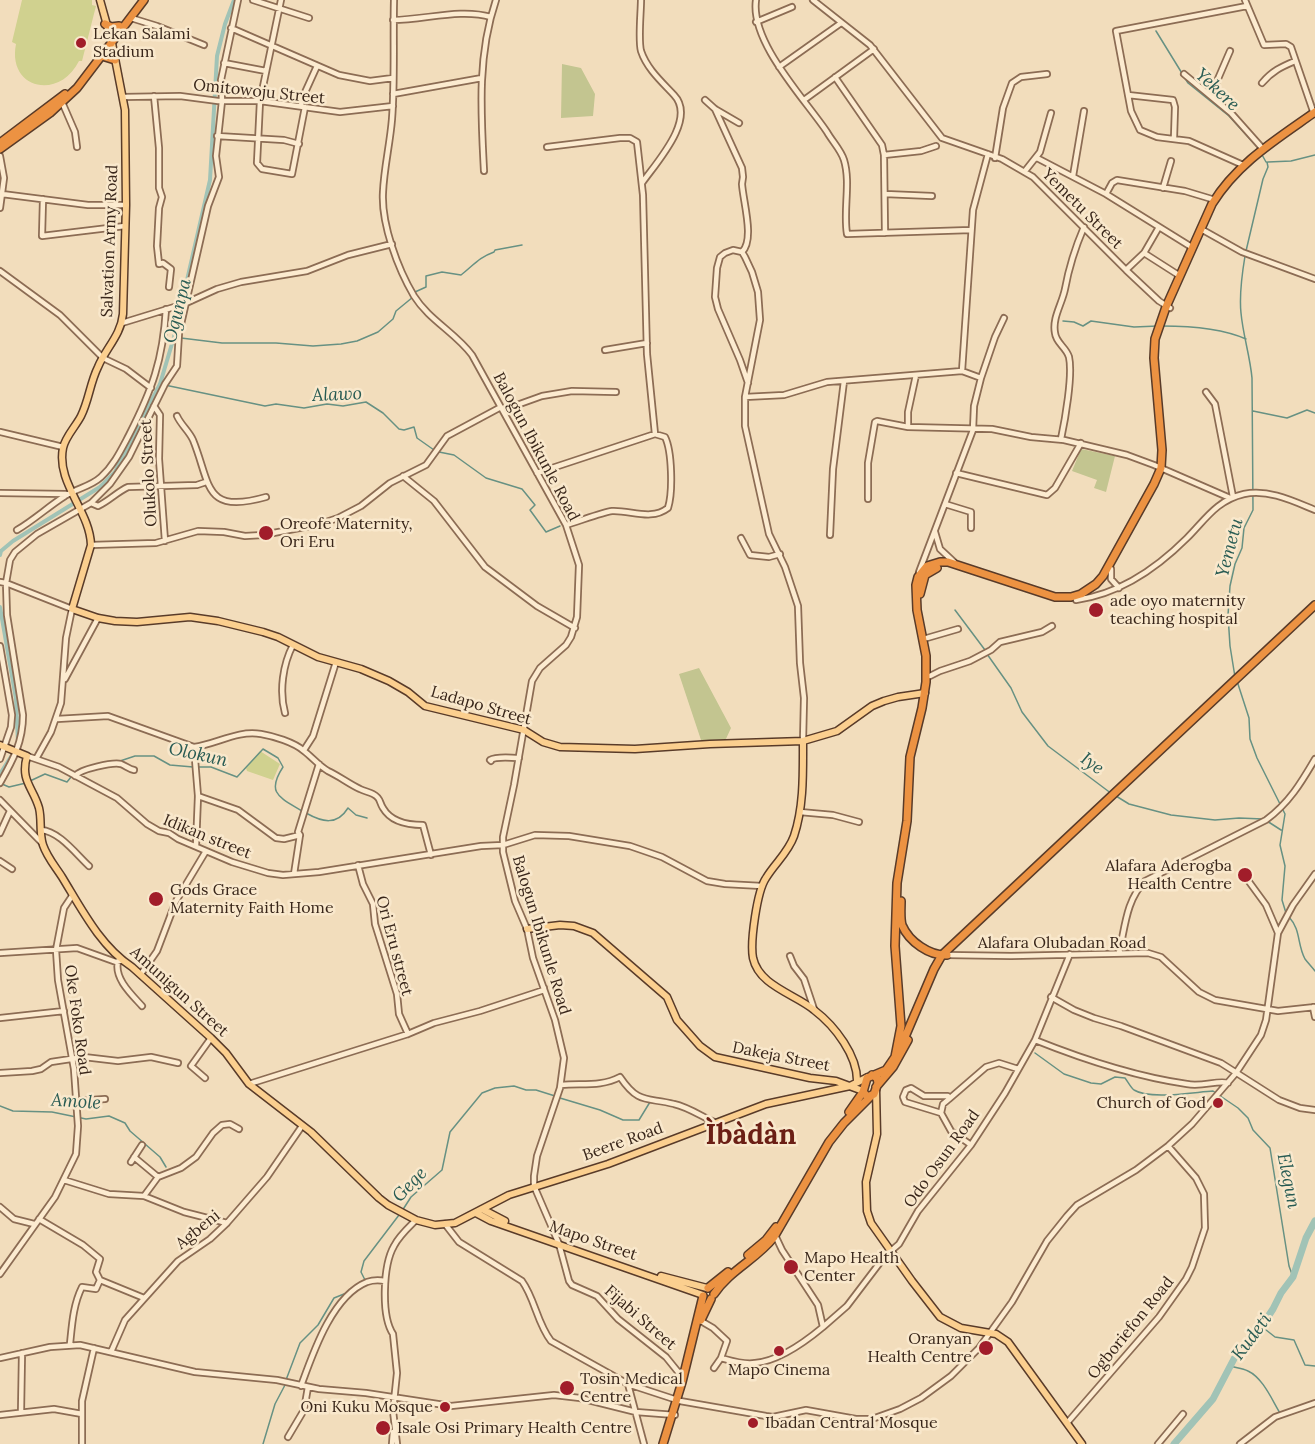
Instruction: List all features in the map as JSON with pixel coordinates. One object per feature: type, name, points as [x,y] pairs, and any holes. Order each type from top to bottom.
[{"type":"highway","points":[[0,149],[62,102],[84,80],[138,0]]},
{"type":"highway","points":[[0,143],[48,108],[75,84],[144,0]]},
{"type":"highway","points":[[105,24],[111,27],[119,26]]},
{"type":"highway","points":[[102,56],[115,60]]},
{"type":"highway","points":[[1168,307],[1215,200],[1227,182],[1243,165],[1315,114]]},
{"type":"highway","points":[[870,1076],[886,1070],[895,1059],[901,1026],[895,956],[899,890],[911,823],[912,746],[925,693],[926,656],[916,600],[918,577],[922,570],[933,564],[956,564],[1053,601],[1076,600],[1092,593],[1099,586],[1112,569],[1162,469],[1166,448],[1157,346],[1168,307],[1193,248],[1225,189],[1262,152]]},
{"type":"highway","points":[[911,768],[928,699],[930,676],[920,595],[922,580],[929,571],[941,567],[956,568],[1055,597],[1071,597],[1089,590],[1103,576],[1162,469]]},
{"type":"highway","points":[[665,1444],[708,1296],[763,1249],[818,1158],[837,1131],[867,1095],[876,1088],[909,1038],[945,955],[1315,607]]},
{"type":"highway","points":[[899,890],[901,919],[906,932],[925,949],[945,955]]},
{"type":"highway","points":[[870,1076],[878,1080],[876,1088]]},
{"type":"highway","points":[[867,1095],[870,1076]]},
{"type":"highway","points":[[678,1400],[708,1296],[713,1290],[708,1288],[774,1234]]},
{"type":"main road","name":"Salvation Army Road","points":[[63,447],[84,410],[94,375],[122,322],[126,205],[125,123],[123,97],[100,0]]},
{"type":"main road","points":[[63,447],[65,472],[71,494],[90,530],[91,545],[72,609]]},
{"type":"main road","name":"Ladapo Street","points":[[72,609],[98,618],[126,622],[177,617],[205,618],[278,637],[293,645],[389,681],[408,692],[425,706],[524,730],[543,742],[560,747],[603,749],[803,741],[837,731],[872,706],[898,697],[925,693]]},
{"type":"main road","points":[[803,741],[800,812],[791,842],[762,886],[752,948],[755,965],[774,985],[814,1009],[847,1048],[856,1066],[870,1076],[854,1084]]},
{"type":"main road","points":[[4,747],[27,756]]},
{"type":"main road","name":"Amunigun Street","points":[[27,756],[24,772],[39,811],[43,843],[51,861],[95,930],[120,961],[141,974],[211,1038],[226,1053],[249,1084],[302,1126],[379,1198],[396,1210]]},
{"type":"main road","name":"Dakeja Street","points":[[526,929],[560,925],[574,926],[593,933],[667,997],[677,1020],[700,1046],[715,1057],[854,1084]]},
{"type":"main road","points":[[854,1084],[856,1066]]},
{"type":"main road","points":[[854,1084],[867,1095],[876,1120]]},
{"type":"main road","name":"Beere Road","points":[[396,1210],[416,1220],[435,1225],[455,1223],[509,1195],[616,1161],[714,1122],[783,1099],[854,1084]]},
{"type":"main road","points":[[876,1088],[876,1134],[866,1182],[867,1210],[871,1223],[940,1317],[961,1328],[991,1332],[1000,1336],[1012,1347],[1082,1444]]},
{"type":"main road","name":"Mapo Street","points":[[482,1209],[500,1219],[557,1241],[708,1296]]},
{"type":"main road","name":"Mapo Street","points":[[476,1213],[491,1221],[557,1241]]},
{"type":"main road","name":"Mapo Street","points":[[665,1279],[708,1288]]},
{"type":"street","points":[[0,783],[17,753],[23,725],[3,583],[15,552],[47,526],[91,503],[122,469],[164,385],[177,366],[179,338],[186,303],[208,206],[219,177],[216,156],[221,80],[238,0]]},
{"type":"street","points":[[253,0],[309,18]]},
{"type":"street","points":[[281,0],[260,101],[257,163],[262,169],[289,175],[294,171],[299,144],[302,99],[317,66]]},
{"type":"street","name":"Balogun Ibikunle Road","points":[[394,0],[393,106],[383,194],[384,216],[392,244],[414,296],[467,348],[502,409],[566,525],[576,553],[580,576],[575,628],[566,645],[535,674],[529,692],[519,758],[503,837],[502,852],[510,883],[563,1047],[564,1058],[561,1087],[534,1167],[534,1186]]},
{"type":"street","points":[[484,171],[481,116],[482,67],[490,17],[496,0]]},
{"type":"street","points":[[640,0],[641,50],[656,77],[676,97],[680,109],[677,131],[642,184]]},
{"type":"street","points":[[756,0],[754,12],[756,22],[779,67],[844,161],[847,234],[971,230]]},
{"type":"street","name":"Yemetu Street","points":[[813,0],[874,49],[942,138],[1002,159],[1025,171],[1049,191],[1126,270],[1168,307]]},
{"type":"street","points":[[1243,165],[1189,141],[1157,137],[1140,130],[1133,118],[1116,30],[1246,3],[1264,45],[1289,45],[1315,114]]},
{"type":"street","points":[[756,22],[792,8]]},
{"type":"street","points":[[393,20],[470,14],[490,17]]},
{"type":"street","points":[[131,18],[204,45]]},
{"type":"street","points":[[779,67],[841,23]]},
{"type":"street","points":[[231,28],[352,79],[370,81],[393,78]]},
{"type":"street","points":[[804,100],[874,49]]},
{"type":"street","points":[[1210,95],[1230,51]]},
{"type":"street","points":[[1262,83],[1277,69],[1295,61]]},
{"type":"street","points":[[224,63],[266,71]]},
{"type":"street","points":[[1184,74],[1246,128],[1262,152]]},
{"type":"street","points":[[995,158],[1003,108],[1012,82],[1021,78],[1047,75]]},
{"type":"street","points":[[836,77],[876,135],[884,155],[885,232]]},
{"type":"street","points":[[393,94],[482,78]]},
{"type":"street","points":[[1128,95],[1173,100],[1175,107],[1174,138]]},
{"type":"street","points":[[154,96],[159,148],[159,188],[162,197],[159,208],[157,255],[159,264],[163,263],[171,269],[169,287]]},
{"type":"street","name":"Omitowoju Street","points":[[123,97],[154,96],[220,101],[260,101],[348,112],[393,106]]},
{"type":"street","points":[[705,100],[715,109],[739,123]]},
{"type":"street","points":[[62,102],[75,132],[77,147]]},
{"type":"street","points":[[715,109],[742,168],[748,233],[745,249],[742,252]]},
{"type":"street","points":[[1073,176],[1084,111]]},
{"type":"street","points":[[1025,171],[1037,158],[1051,113]]},
{"type":"street","points":[[217,136],[299,144]]},
{"type":"street","points":[[547,147],[620,138],[634,139],[639,149],[647,343],[656,434]]},
{"type":"street","points":[[884,155],[921,151],[936,146]]},
{"type":"street","points":[[962,371],[974,201],[988,154]]},
{"type":"street","points":[[0,156],[4,170],[0,208]]},
{"type":"street","points":[[1037,158],[1106,194],[1193,248]]},
{"type":"street","points":[[1163,188],[1171,160]]},
{"type":"street","points":[[1106,194],[1114,180],[1185,191],[1215,200]]},
{"type":"street","points":[[2,194],[88,205],[126,205]]},
{"type":"street","points":[[885,194],[932,196]]},
{"type":"street","points":[[43,199],[41,233],[45,237],[125,226]]},
{"type":"street","points":[[1061,439],[1066,413],[1070,364],[1066,351],[1055,336],[1055,320],[1065,290],[1070,262],[1084,227]]},
{"type":"street","points":[[1126,270],[1144,253],[1159,227]]},
{"type":"street","points":[[1203,230],[1245,253],[1315,279]]},
{"type":"street","points":[[122,322],[186,303],[217,289],[241,282],[308,271],[348,255],[392,244]]},
{"type":"street","points":[[742,252],[733,250],[720,257],[717,268],[716,297],[718,309],[747,382]]},
{"type":"street","points":[[742,252],[752,272],[759,306],[758,338],[747,382],[745,426],[747,443],[769,534],[780,554],[798,606],[799,651],[804,698],[803,741]]},
{"type":"street","points":[[1144,253],[1180,276]]},
{"type":"street","points":[[0,273],[60,315],[103,358],[126,369],[152,388]]},
{"type":"street","points":[[17,530],[71,494],[90,486],[107,471],[125,442],[152,388],[164,340],[166,309]]},
{"type":"street","points":[[918,577],[973,430],[974,406],[981,378],[994,337],[1004,318]]},
{"type":"street","points":[[605,350],[647,343]]},
{"type":"street","points":[[746,397],[784,395],[827,382],[962,371],[981,378]]},
{"type":"street","points":[[908,427],[908,412],[916,375]]},
{"type":"street","points":[[830,535],[833,469],[844,381]]},
{"type":"street","points":[[91,545],[156,543],[198,531],[253,536],[320,524],[349,514],[362,506],[380,489],[426,465],[447,436],[502,409],[542,396],[572,391],[616,392]]},
{"type":"street","points":[[1206,392],[1215,404],[1231,498]]},
{"type":"street","name":"Olukolo Street","points":[[154,406],[160,415],[159,443],[165,541]]},
{"type":"street","points":[[177,417],[193,440],[206,482],[217,496],[230,503],[253,502],[266,498]]},
{"type":"street","points":[[868,499],[868,463],[877,421],[908,427],[992,429],[1031,437],[1061,439],[1127,455],[1231,498]]},
{"type":"street","points":[[0,432],[63,447]]},
{"type":"street","points":[[537,473],[656,434],[664,437],[669,449],[668,508],[652,515],[611,511],[566,525]]},
{"type":"street","points":[[956,473],[1047,495],[1055,488],[1081,444]]},
{"type":"street","points":[[403,476],[434,501],[485,567],[537,606],[575,628]]},
{"type":"street","points":[[91,503],[98,506],[103,504],[120,490],[128,487],[197,485],[206,482]]},
{"type":"street","points":[[0,493],[71,494]]},
{"type":"street","points":[[1076,600],[1100,596],[1119,588],[1156,566],[1190,536],[1213,509],[1231,498],[1253,493],[1289,499],[1315,510]]},
{"type":"street","points":[[945,504],[971,512],[971,528]]},
{"type":"street","points":[[935,532],[943,553],[956,564]]},
{"type":"street","points":[[741,538],[750,555],[769,557],[780,554]]},
{"type":"street","points":[[1112,569],[1112,579],[1119,588]]},
{"type":"street","points":[[3,583],[72,609],[66,638],[62,703],[57,719],[36,759]]},
{"type":"street","points":[[63,681],[98,618]]},
{"type":"street","points":[[930,676],[940,670],[970,661],[991,650],[1000,642],[1042,632],[1052,626]]},
{"type":"street","points":[[927,638],[958,629]]},
{"type":"street","points":[[285,712],[282,697],[285,662],[293,645]]},
{"type":"street","points":[[0,646],[12,715],[11,727],[0,759]]},
{"type":"street","points":[[304,750],[313,736],[336,662]]},
{"type":"street","points":[[57,719],[108,716],[194,747],[204,746],[234,735],[269,736],[304,750],[327,770],[381,800],[383,808],[398,821],[423,825],[431,855]]},
{"type":"street","points":[[194,747],[198,795],[196,846]]},
{"type":"street","name":"Idikan street","points":[[27,756],[73,775],[117,798],[147,824],[159,831],[169,833],[174,838],[232,862],[268,873],[283,875],[319,872],[481,846],[503,845],[535,835],[569,836],[630,846],[662,857],[707,880],[725,884],[762,886]]},
{"type":"street","points":[[491,761],[495,757],[519,758]]},
{"type":"street","points":[[1119,953],[1133,896],[1144,881],[1260,824],[1280,810],[1315,759]]},
{"type":"street","points":[[73,775],[89,768],[116,764],[134,770]]},
{"type":"street","points":[[294,874],[300,835],[298,832],[319,764]]},
{"type":"street","points":[[198,795],[238,810],[276,838],[284,839],[300,835]]},
{"type":"street","points":[[0,800],[43,843]]},
{"type":"street","points":[[0,833],[10,811]]},
{"type":"street","points":[[800,812],[833,815],[859,822]]},
{"type":"street","points":[[41,830],[48,830],[56,834],[89,866]]},
{"type":"street","points":[[141,974],[157,951],[176,901],[206,851]]},
{"type":"street","points":[[0,861],[12,869]]},
{"type":"street","name":"Ori Eru street","points":[[358,865],[363,884],[373,904],[375,924],[397,994],[399,1014],[408,1034]]},
{"type":"street","points":[[445,1224],[459,1242],[522,1281],[543,1329],[551,1341],[628,1384],[678,1400],[773,1417],[806,1410],[856,1419],[872,1419],[900,1409],[935,1389],[963,1366],[991,1332],[1021,1287],[1047,1241],[1077,1205],[1136,1170],[1168,1146],[1203,1113],[1236,1073],[1260,1035],[1268,1011],[1278,933],[1293,904],[1315,874]]},
{"type":"street","points":[[1246,879],[1266,904],[1278,933]]},
{"type":"street","name":"Oke Foko Road","points":[[0,1274],[64,1180],[75,1155],[78,1118],[73,1058],[58,980],[56,950],[63,908],[72,896]]},
{"type":"street","points":[[0,953],[77,948],[101,958],[120,961],[116,968],[120,977],[142,1006]]},
{"type":"street","name":"Alafara Olubadan Road","points":[[945,955],[1119,953],[1155,955],[1169,963],[1205,996],[1268,1011],[1314,1007]]},
{"type":"street","name":"Odo Osun Road","points":[[721,1358],[746,1363],[767,1361],[801,1343],[847,1306],[879,1263],[903,1238],[918,1211],[971,1145],[1035,1040],[1070,954]]},
{"type":"street","points":[[790,956],[804,979],[814,1009]]},
{"type":"street","points":[[249,1084],[408,1034],[434,1023],[535,993],[544,990],[544,986]]},
{"type":"street","points":[[1052,997],[1094,1018],[1122,1026],[1221,1063],[1279,1100],[1299,1108],[1315,1110]]},
{"type":"street","points":[[1314,1007],[1315,1017]]},
{"type":"street","points":[[0,1018],[64,1011]]},
{"type":"street","points":[[205,1078],[191,1066],[211,1038]]},
{"type":"street","points":[[1035,1040],[1162,1079],[1198,1086],[1219,1082],[1228,1083]]},
{"type":"street","points":[[0,1072],[32,1071],[41,1069],[51,1062],[84,1057],[118,1061],[151,1057],[178,1063]]},
{"type":"street","points":[[971,1145],[951,1131],[941,1113],[943,1104],[986,1067],[999,1063],[1018,1069]]},
{"type":"street","points":[[561,1087],[579,1083],[591,1086],[620,1077],[630,1090],[642,1098],[677,1104],[714,1122]]},
{"type":"street","points":[[941,1113],[905,1102],[903,1097],[906,1090],[911,1088],[924,1096],[948,1096],[950,1099]]},
{"type":"street","points":[[76,1101],[105,1099]]},
{"type":"street","points":[[144,1196],[158,1177],[181,1168],[196,1156],[222,1125],[230,1124],[239,1130]]},
{"type":"street","name":"Agbeni","points":[[111,1352],[125,1320],[178,1261],[201,1246],[227,1223],[267,1177],[302,1126]]},
{"type":"street","points":[[142,1145],[132,1160],[158,1177]]},
{"type":"street","name":"Ogboriefon Road","points":[[1067,1423],[1159,1317],[1192,1267],[1205,1228],[1204,1194],[1196,1178],[1168,1146]]},
{"type":"street","points":[[64,1180],[109,1194],[144,1196],[184,1212],[227,1223]]},
{"type":"street","name":"Fijabi Street","points":[[534,1186],[557,1241],[566,1276],[572,1285],[597,1296],[618,1319],[666,1357],[683,1378]]},
{"type":"street","points":[[0,1207],[14,1219],[34,1224]]},
{"type":"street","points":[[39,1219],[98,1256],[100,1259],[96,1272],[100,1280],[144,1298]]},
{"type":"street","points":[[392,1444],[397,1373],[393,1334],[390,1330],[385,1305],[385,1281],[389,1256],[393,1248],[416,1220]]},
{"type":"street","points":[[774,1234],[818,1305],[823,1327]]},
{"type":"street","points":[[70,1344],[80,1291],[82,1287],[96,1289],[100,1280]]},
{"type":"street","points":[[301,1386],[322,1336],[342,1300],[365,1283],[385,1281]]},
{"type":"street","points":[[701,1321],[727,1341],[721,1358],[714,1368]]},
{"type":"street","points":[[0,1359],[70,1344],[195,1372],[278,1380],[301,1386],[451,1406],[539,1396],[569,1396],[636,1412],[674,1415]]},
{"type":"street","points":[[82,1444],[84,1384],[94,1348]]},
{"type":"street","points":[[21,1412],[22,1353]]},
{"type":"street","points":[[628,1384],[644,1444]]},
{"type":"street","points":[[288,1437],[304,1410],[308,1387]]},
{"type":"street","points":[[1240,1444],[1275,1417],[1315,1403]]},
{"type":"street","points":[[0,1415],[54,1409],[82,1414]]},
{"type":"street","points":[[1158,1444],[1183,1414]]},
{"type":"street","points":[[394,1426],[397,1444]]},
{"type":"green space","points":[[22,0],[92,0],[92,5],[96,6],[82,61],[79,61],[70,74],[59,82],[48,85],[37,84],[27,80],[19,71],[15,59],[16,44],[12,42]]},
{"type":"green space","points":[[562,64],[581,68],[595,94],[593,116],[561,118]]},
{"type":"green space","points":[[1081,449],[1115,456],[1106,492],[1094,488],[1097,480],[1072,471]]},
{"type":"green space","points":[[699,668],[731,728],[725,741],[701,740],[679,674]]},
{"type":"green space","points":[[260,751],[280,764],[273,780],[247,771],[246,768]]},
{"type":"waterway","name":"Ogunpa","points":[[0,555],[1,551],[13,541],[100,487],[115,472],[160,384],[174,337],[210,180],[217,56],[234,0]]},
{"type":"waterway","name":"Yekere","points":[[1156,31],[1188,83],[1229,116],[1259,149]]},
{"type":"waterway","name":"Yekere","points":[[1261,153],[1266,162]]},
{"type":"waterway","name":"Yemetu","points":[[1268,162],[1291,161],[1315,155]]},
{"type":"waterway","name":"Yemetu","points":[[1246,251],[1268,167],[1267,162]]},
{"type":"waterway","points":[[415,292],[426,287],[426,276],[442,272],[461,275],[495,250],[522,245]]},
{"type":"waterway","name":"Yemetu","points":[[1235,677],[1228,615],[1230,586],[1235,564],[1242,548],[1244,528],[1253,510],[1252,378],[1240,306],[1245,256]]},
{"type":"waterway","points":[[181,338],[222,343],[313,346],[341,344],[357,341],[378,332],[393,319],[396,311],[413,297]]},
{"type":"waterway","name":"Iye","points":[[1063,321],[1083,326],[1091,321],[1134,327],[1158,326]]},
{"type":"waterway","name":"Iye","points":[[1162,326],[1205,328],[1246,339]]},
{"type":"waterway","name":"Alawo","points":[[160,384],[265,406],[276,404],[304,408],[366,402],[383,413],[399,429],[414,427],[417,438],[434,450]]},
{"type":"waterway","points":[[1253,411],[1287,418],[1307,410],[1315,413]]},
{"type":"waterway","name":"Alawo","points":[[439,452],[454,455],[486,478],[522,489],[535,505],[530,510],[546,532],[560,526]]},
{"type":"waterway","name":"Ogunpa","points":[[0,607],[16,699],[18,743]]},
{"type":"waterway","name":"Iye","points":[[955,610],[985,650]]},
{"type":"waterway","name":"Iye","points":[[987,654],[1011,688],[1022,712],[1048,746],[1112,794]]},
{"type":"waterway","name":"Yemetu","points":[[1237,681],[1249,718],[1250,739],[1285,814],[1280,845],[1285,866],[1282,900],[1286,913]]},
{"type":"waterway","name":"Olokun","points":[[197,767],[211,767],[237,777],[263,749],[278,758],[283,767],[276,783],[277,794],[302,811]]},
{"type":"waterway","name":"Ogunpa","points":[[0,774],[14,752]]},
{"type":"waterway","name":"Olokun","points":[[117,762],[135,756],[154,756],[170,765],[193,767]]},
{"type":"waterway","name":"Olokun","points":[[30,781],[45,774],[67,782],[71,777]]},
{"type":"waterway","name":"Olokun","points":[[2,784],[9,787],[26,783]]},
{"type":"waterway","name":"Iye","points":[[1116,796],[1129,804],[1171,815],[1215,820],[1263,819]]},
{"type":"waterway","name":"Olokun","points":[[306,813],[329,821],[339,818],[348,808],[356,815],[367,818]]},
{"type":"waterway","name":"Iye","points":[[1267,821],[1281,830]]},
{"type":"waterway","name":"Yemetu","points":[[1289,917],[1297,932],[1305,959],[1315,971]]},
{"type":"waterway","name":"Elegun","points":[[1035,1053],[1064,1074],[1091,1083],[1101,1084],[1115,1077],[1125,1078],[1134,1090],[1151,1095],[1213,1091],[1238,1108],[1248,1118],[1253,1130],[1270,1148],[1289,1266],[1293,1277]]},
{"type":"waterway","name":"Gege","points":[[402,1211],[411,1197],[442,1170],[450,1132],[482,1093],[495,1088],[514,1086],[555,1096]]},
{"type":"waterway","name":"Gege","points":[[560,1098],[600,1110],[623,1120],[639,1120],[650,1102]]},
{"type":"waterway","name":"Amole","points":[[0,1106],[13,1111],[52,1112],[86,1119],[109,1116],[125,1123],[130,1131],[160,1157],[166,1167]]},
{"type":"waterway","name":"Gege","points":[[362,1282],[365,1280],[361,1272],[364,1261],[399,1215]]},
{"type":"waterway","name":"Kudeti","points":[[1174,1444],[1213,1399],[1235,1357],[1254,1338],[1273,1309],[1293,1277],[1306,1238],[1315,1221]]},
{"type":"waterway","name":"Gege","points":[[286,1380],[300,1343],[318,1325],[334,1298],[349,1292]]},
{"type":"waterway","points":[[1261,1326],[1275,1337],[1294,1340],[1305,1365],[1315,1366]]},
{"type":"waterway","points":[[1230,1366],[1253,1374],[1267,1390],[1280,1413]]},
{"type":"waterway","name":"Gege","points":[[263,1444],[275,1404],[285,1385]]},
{"type":"place","name":"Lekan Salami Stadium","points":[[81,43]]},
{"type":"place","name":"Oreofe Maternity, Ori Eru","points":[[266,533]]},
{"type":"place","name":"ade oyo maternity teaching hospital","points":[[1096,610]]},
{"type":"place","name":"Alafara Aderogba Health Centre","points":[[1245,875]]},
{"type":"place","name":"Gods Grace Maternity Faith Home","points":[[156,899]]},
{"type":"place","name":"Church of God","points":[[1218,1103]]},
{"type":"place","name":"Mapo Health Center","points":[[791,1267]]},
{"type":"place","name":"Oranyan Health Centre","points":[[986,1348]]},
{"type":"place","name":"Mapo Cinema","points":[[779,1351]]},
{"type":"place","name":"Tosin Medical Centre","points":[[567,1388]]},
{"type":"place","name":"Oni Kuku Mosque","points":[[445,1407]]},
{"type":"place","name":"Ibadan Central Mosque","points":[[753,1423]]},
{"type":"place","name":"Isale Osi Primary Health Centre","points":[[383,1428]]},
{"type":"district","name":"Ìbàdàn","points":[[751,1136]]}]
